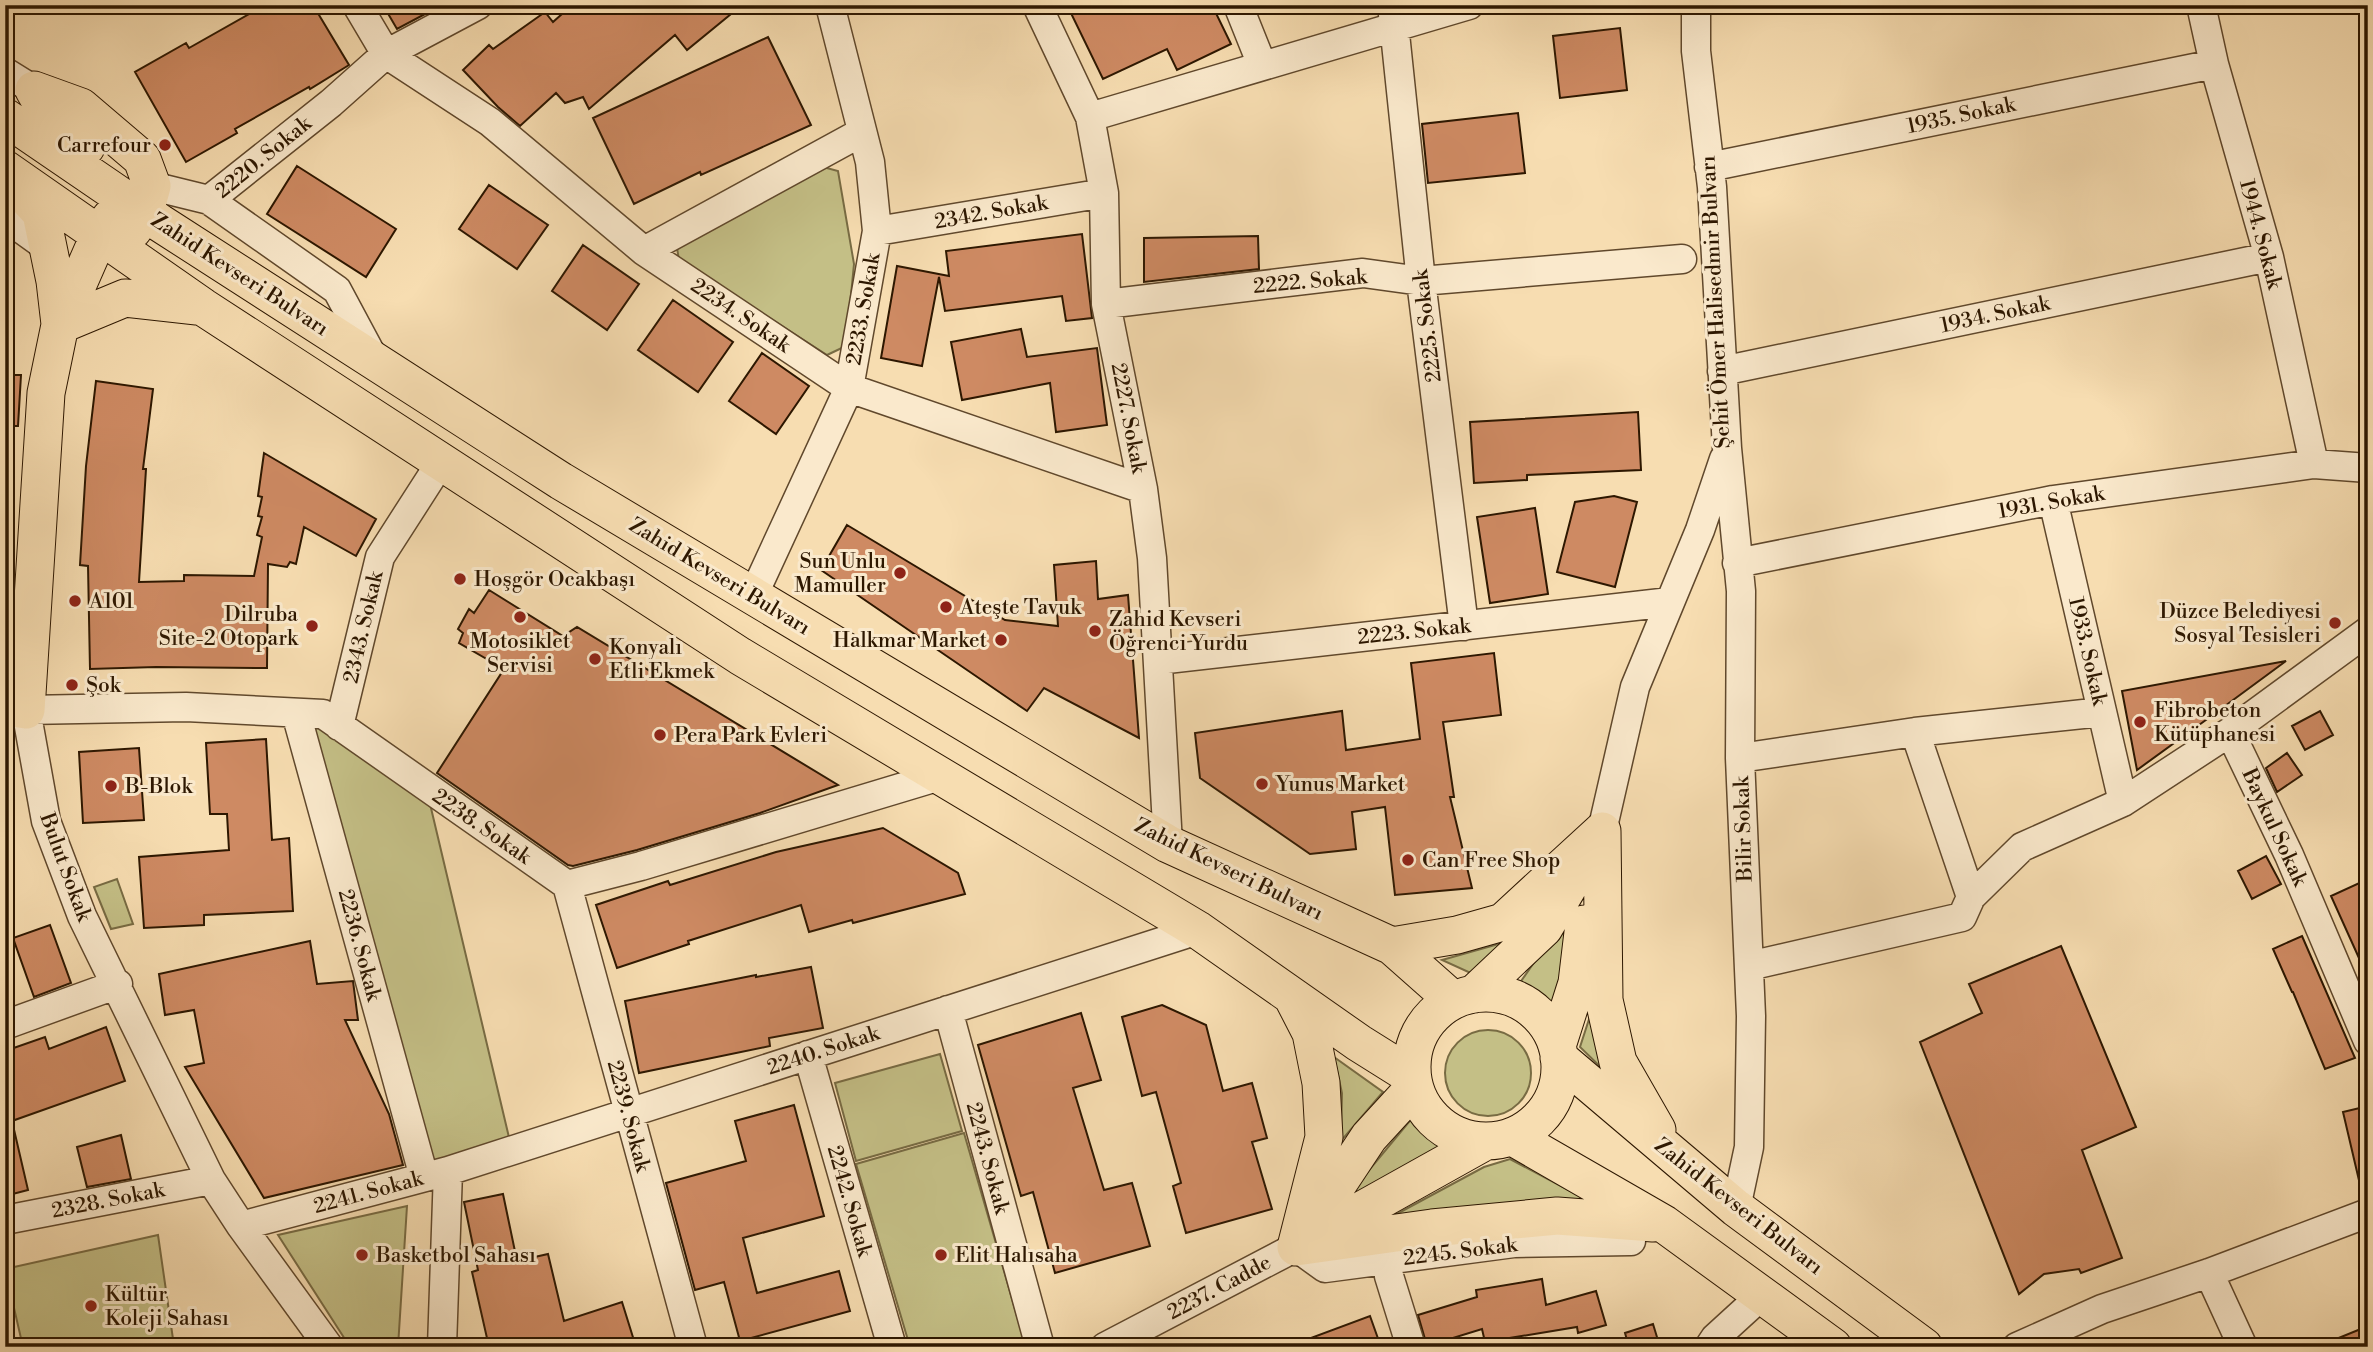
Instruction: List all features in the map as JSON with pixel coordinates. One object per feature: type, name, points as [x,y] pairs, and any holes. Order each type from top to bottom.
[{"type":"main road","points":[[20,81],[52,122],[100,157],[140,199],[109,243],[60,325]]},
{"type":"main road","name":"Zahid Kevseri Bulvarı","points":[[5,117],[140,199],[376,362],[561,481],[1168,844],[1392,946],[1463,997]]},
{"type":"main road","points":[[5,171],[203,307],[740,656],[1198,930],[1412,1082]]},
{"type":"main road","points":[[5,171],[41,214],[60,325]]},
{"type":"main road","points":[[60,325],[125,298],[203,307]]},
{"type":"main road","name":"Bulut Sokak","points":[[16,708],[46,393],[60,325]]},
{"type":"main road","points":[[1392,946],[1457,935],[1503,922],[1602,831]]},
{"type":"main road","points":[[1602,831],[1544,928],[1463,997],[1434,1014],[1421,1032],[1413,1054],[1412,1082],[1420,1103],[1451,1132],[1498,1139],[1664,1224],[1833,1347]]},
{"type":"main road","points":[[1296,1247],[1498,1139],[1537,1121],[1551,1102],[1559,1081],[1558,1052],[1577,983],[1585,920],[1602,831]]},
{"type":"main road","points":[[1602,831],[1604,1000],[1618,1062],[1677,1158]]},
{"type":"main road","points":[[1463,997],[1495,993],[1516,999],[1534,1010],[1548,1026],[1558,1052]]},
{"type":"main road","points":[[1291,995],[1311,1033],[1321,1083],[1324,1137],[1296,1247]]},
{"type":"main road","name":"Zahid Kevseri Bulvarı","points":[[1558,1052],[1736,1208],[1924,1347]]},
{"type":"main road","points":[[1296,1247],[1369,1137],[1412,1082]]},
{"type":"main road","points":[[1296,1247],[1432,1228],[1557,1216],[1664,1224]]},
{"type":"street","points":[[357,5],[386,54]]},
{"type":"street","name":"2220. Sokak","points":[[376,362],[337,290],[209,200],[331,103],[386,54],[478,5]]},
{"type":"street","name":"2233. Sokak","points":[[753,596],[849,388],[877,231],[870,162],[830,5]]},
{"type":"street","name":"2227. Sokak","points":[[1037,5],[1090,117],[1104,193],[1106,304],[1143,489],[1152,558],[1168,844]]},
{"type":"street","points":[[1238,5],[1262,65]]},
{"type":"street","points":[[1090,117],[1262,65],[1393,16],[1469,5]]},
{"type":"street","name":"Şehit Ömer Halisedmir Bulvarı","points":[[1602,831],[1635,687],[1700,530],[1727,448],[1709,167],[1696,51],[1696,5]]},
{"type":"street","name":"1944. Sokak","points":[[2201,5],[2214,64],[2269,257],[2314,464]]},
{"type":"street","name":"2225. Sokak","points":[[1393,16],[1421,281],[1464,626]]},
{"type":"street","name":"2234. Sokak","points":[[386,54],[490,122],[644,251],[849,388],[1143,489]]},
{"type":"street","name":"1935. Sokak","points":[[1709,167],[2214,64]]},
{"type":"street","points":[[644,251],[862,132]]},
{"type":"street","name":"2342. Sokak","points":[[877,231],[1104,193]]},
{"type":"street","points":[[140,199],[209,200]]},
{"type":"street","points":[[5,217],[48,248]]},
{"type":"street","name":"1934. Sokak","points":[[1722,371],[2269,257]]},
{"type":"street","name":"2222. Sokak","points":[[1106,304],[1363,273],[1421,281],[1682,259]]},
{"type":"street","name":"Bilir Sokak","points":[[1727,448],[1741,592],[1740,758],[1751,1016],[1749,1147],[1736,1208]]},
{"type":"street","name":"2343. Sokak","points":[[340,726],[380,557],[440,462]]},
{"type":"street","name":"1931. Sokak","points":[[1737,563],[2053,500],[2314,464],[2368,468]]},
{"type":"street","name":"1933. Sokak","points":[[2053,500],[2123,803]]},
{"type":"street","name":"2223. Sokak","points":[[1158,660],[1670,602]]},
{"type":"street","points":[[1749,966],[1962,917],[1971,897],[2022,847],[2123,803],[2230,732],[2368,631]]},
{"type":"street","name":"2238. Sokak","points":[[16,708],[186,707],[323,714],[567,885]]},
{"type":"street","name":"Bulut Sokak","points":[[16,708],[46,821],[82,916],[118,984],[211,1180],[328,1347]]},
{"type":"street","points":[[1740,758],[1915,732],[2102,712]]},
{"type":"street","name":"2236. Sokak","points":[[296,713],[436,1174]]},
{"type":"street","points":[[1915,732],[1971,897]]},
{"type":"street","name":"Baykul Sokak","points":[[2230,732],[2289,855],[2365,1028]]},
{"type":"street","points":[[567,885],[641,866],[940,776]]},
{"type":"street","name":"2239. Sokak","points":[[567,885],[693,1347]]},
{"type":"street","name":"2240. Sokak","points":[[436,1174],[1198,930]]},
{"type":"street","points":[[5,1025],[118,984]]},
{"type":"street","name":"2243. Sokak","points":[[948,1010],[1040,1347]]},
{"type":"street","name":"2242. Sokak","points":[[808,1055],[892,1347]]},
{"type":"street","name":"2241. Sokak","points":[[241,1226],[436,1174],[442,1347]]},
{"type":"street","name":"2328. Sokak","points":[[5,1220],[211,1180]]},
{"type":"street","points":[[2017,1347],[2102,1309],[2208,1273],[2368,1213]]},
{"type":"street","name":"2245. Sokak","points":[[1296,1247],[1325,1268],[1514,1243],[1631,1241]]},
{"type":"street","name":"2237. Cadde","points":[[1105,1347],[1296,1247]]},
{"type":"street","points":[[2208,1273],[2243,1347]]},
{"type":"street","points":[[1389,1276],[1411,1347]]},
{"type":"street","points":[[1709,1347],[1715,1338],[1761,1296]]},
{"type":"shaded area","points":[[823,167],[838,171],[854,264],[846,346],[827,355],[679,260],[676,242]]},
{"type":"shaded area","points":[[296,713],[426,787],[512,1150],[424,1177]]},
{"type":"shaded area","points":[[117,879],[133,924],[111,929],[94,887]]},
{"type":"shaded area","points":[[1571,924],[1553,1010],[1517,987],[1560,925]]},
{"type":"shaded area","points":[[1502,943],[1475,975],[1442,960]]},
{"type":"shaded area","points":[[1592,1010],[1616,1082],[1580,1047]]},
{"type":"shaded area","points":[[1488,1030],[1504,1034],[1518,1043],[1527,1057],[1531,1073],[1527,1089],[1518,1103],[1504,1112],[1488,1116],[1472,1112],[1458,1103],[1449,1089],[1445,1073],[1449,1057],[1458,1043],[1472,1034]]},
{"type":"shaded area","points":[[940,1054],[962,1131],[856,1161],[835,1083]]},
{"type":"shaded area","points":[[1334,1057],[1383,1092],[1341,1141],[1342,1093]]},
{"type":"shaded area","points":[[1413,1117],[1442,1145],[1357,1193],[1355,1187]]},
{"type":"shaded area","name":"Elit Halısaha","points":[[964,1133],[1026,1347],[910,1347],[856,1164]]},
{"type":"shaded area","points":[[1510,1159],[1591,1202],[1378,1224],[1484,1167]]},
{"type":"shaded area","points":[[407,1206],[398,1347],[350,1347],[278,1235]]},
{"type":"shaded area","name":"Kültür Koleji Sahası","points":[[158,1235],[173,1339],[137,1347],[23,1347],[5,1269]]},
{"type":"building","points":[[265,5],[313,5],[349,65],[235,129],[237,133],[186,162],[135,72],[186,43],[189,48]]},
{"type":"building","points":[[383,5],[442,5],[397,29]]},
{"type":"building","points":[[572,5],[742,5],[687,50],[675,35],[589,109],[583,97],[565,103],[556,93],[520,126],[463,70],[489,45],[493,49],[545,12],[553,22]]},
{"type":"building","points":[[1067,5],[1212,5],[1231,44],[1177,70],[1167,49],[1103,79]]},
{"type":"building","points":[[1620,28],[1627,90],[1560,98],[1553,36]]},
{"type":"building","points":[[768,37],[811,125],[701,175],[700,172],[634,204],[593,118]]},
{"type":"building","points":[[1518,113],[1525,173],[1428,183],[1422,124]]},
{"type":"building","points":[[297,166],[396,229],[366,277],[267,214]]},
{"type":"building","points":[[489,185],[548,225],[517,269],[459,229]]},
{"type":"building","points":[[1082,234],[1092,318],[1066,321],[1062,296],[945,311],[939,277],[922,366],[881,358],[897,266],[949,276],[946,251]]},
{"type":"building","points":[[1258,236],[1259,269],[1144,282],[1144,238]]},
{"type":"building","points":[[583,245],[639,284],[607,330],[552,291]]},
{"type":"building","points":[[673,300],[733,342],[698,392],[638,350]]},
{"type":"building","points":[[1021,329],[1027,357],[1097,348],[1107,425],[1056,432],[1050,383],[962,400],[951,342]]},
{"type":"building","points":[[762,353],[809,386],[776,434],[729,401]]},
{"type":"building","points":[[5,375],[21,375],[18,426],[5,426]]},
{"type":"building","points":[[96,381],[153,389],[143,469],[146,469],[139,582],[184,581],[184,575],[254,576],[262,537],[257,535],[262,517],[258,516],[262,497],[258,496],[264,453],[376,519],[356,556],[304,527],[296,564],[290,562],[287,567],[268,564],[267,668],[90,669],[88,566],[80,565],[86,466]]},
{"type":"building","points":[[1638,412],[1641,470],[1527,475],[1527,480],[1474,483],[1470,422]]},
{"type":"building","points":[[1614,496],[1637,502],[1615,587],[1557,572],[1575,502]]},
{"type":"building","points":[[1535,508],[1548,594],[1490,603],[1477,517]]},
{"type":"building","points":[[847,525],[1005,620],[1058,626],[1054,565],[1096,561],[1098,599],[1128,595],[1139,738],[1044,688],[1027,711],[821,570]]},
{"type":"building","points":[[489,590],[563,636],[577,627],[838,785],[760,813],[637,850],[568,865],[437,773],[504,669],[459,643],[463,633],[458,629],[469,609],[474,613]]},
{"type":"building","points":[[1494,653],[1501,715],[1443,722],[1454,797],[1450,797],[1472,888],[1395,895],[1385,807],[1352,812],[1356,849],[1310,854],[1200,778],[1195,733],[1342,711],[1346,750],[1420,739],[1411,663]]},
{"type":"building","points":[[2286,661],[2210,717],[2137,770],[2122,691]]},
{"type":"building","points":[[2320,711],[2333,735],[2305,750],[2292,726]]},
{"type":"building","points":[[266,739],[272,840],[289,838],[293,911],[204,915],[204,925],[144,928],[139,857],[229,850],[227,814],[210,814],[206,743]]},
{"type":"building","name":"B-Blok","points":[[139,748],[144,820],[83,823],[79,752]]},
{"type":"building","points":[[2287,753],[2302,775],[2277,792],[2266,768]]},
{"type":"building","points":[[883,828],[958,873],[965,894],[809,932],[801,905],[688,941],[689,944],[617,968],[596,905],[668,881],[670,885],[776,852]]},
{"type":"building","points":[[2266,856],[2281,884],[2252,899],[2238,871]]},
{"type":"building","points":[[2368,879],[2368,978],[2331,896]]},
{"type":"building","points":[[50,925],[71,983],[34,997],[13,938]]},
{"type":"building","points":[[2302,936],[2355,1058],[2325,1069],[2273,949]]},
{"type":"building","points":[[310,941],[317,984],[353,981],[358,1020],[345,1020],[389,1114],[403,1165],[264,1198],[185,1067],[204,1063],[194,1010],[165,1015],[159,974]]},
{"type":"building","points":[[2061,946],[2136,1127],[2082,1150],[2122,1258],[2081,1273],[2079,1269],[2044,1274],[2019,1294],[1920,1042],[1982,1013],[1969,984]]},
{"type":"building","points":[[811,967],[823,1028],[769,1038],[770,1046],[639,1073],[625,1001]]},
{"type":"building","points":[[1162,1005],[1206,1025],[1223,1091],[1252,1083],[1267,1138],[1252,1142],[1272,1209],[1186,1233],[1173,1186],[1181,1183],[1156,1092],[1142,1096],[1122,1017]]},
{"type":"building","points":[[1081,1013],[1101,1080],[1073,1088],[1104,1190],[1132,1183],[1150,1246],[1055,1273],[1033,1192],[1021,1196],[978,1045]]},
{"type":"building","points":[[106,1027],[125,1081],[12,1121],[28,1190],[5,1196],[5,1051],[45,1037],[49,1049]]},
{"type":"building","points":[[794,1105],[824,1216],[743,1238],[757,1293],[839,1271],[850,1311],[740,1341],[724,1282],[695,1290],[666,1183],[746,1161],[735,1121]]},
{"type":"building","points":[[2368,1106],[2368,1188],[2361,1189],[2343,1112]]},
{"type":"building","points":[[121,1135],[131,1179],[87,1187],[77,1147]]},
{"type":"building","points":[[503,1194],[517,1261],[548,1254],[564,1321],[622,1302],[636,1347],[489,1347],[472,1272],[478,1270],[464,1202]]},
{"type":"building","points":[[1542,1279],[1546,1305],[1596,1291],[1606,1325],[1578,1333],[1577,1327],[1485,1342],[1482,1329],[1427,1346],[1418,1315],[1477,1297],[1476,1290]]},
{"type":"building","points":[[1370,1316],[1381,1347],[1292,1345]]},
{"type":"building","points":[[1653,1324],[1660,1347],[1629,1347],[1625,1333]]},
{"type":"building","points":[[2368,1326],[2368,1347],[2319,1347],[2319,1346]]},
{"type":"place","name":"Carrefour","points":[[165,145]]},
{"type":"place","name":"Sun Unlu Mamuller","points":[[900,573]]},
{"type":"place","name":"Hoşgör Ocakbaşı","points":[[460,579]]},
{"type":"place","name":"A101","points":[[75,601]]},
{"type":"place","name":"Ateşte Tavuk","points":[[946,607]]},
{"type":"place","name":"Motosiklet Servisi","points":[[520,617]]},
{"type":"place","name":"Düzce Belediyesi Sosyal Tesisleri","points":[[2335,623]]},
{"type":"place","name":"Dilruba Site-2 Otopark","points":[[312,626]]},
{"type":"place","name":"Zahid Kevseri Öğrenci Yurdu","points":[[1095,631]]},
{"type":"place","name":"Halkmar Market","points":[[1001,640]]},
{"type":"place","name":"Konyalı Etli Ekmek","points":[[595,659]]},
{"type":"place","name":"Şok","points":[[72,685]]},
{"type":"place","name":"Fibrobeton Kütüphanesi","points":[[2140,722]]},
{"type":"place","name":"Pera Park Evleri","points":[[660,735]]},
{"type":"place","name":"Yunus Market","points":[[1262,784]]},
{"type":"place","name":"B-Blok","points":[[111,786]]},
{"type":"place","name":"Can Free Shop","points":[[1408,860]]},
{"type":"place","name":"Basketbol Sahası","points":[[362,1255]]},
{"type":"place","name":"Elit Halısaha","points":[[941,1255]]},
{"type":"place","name":"Kültür Koleji Sahası","points":[[91,1306]]}]
